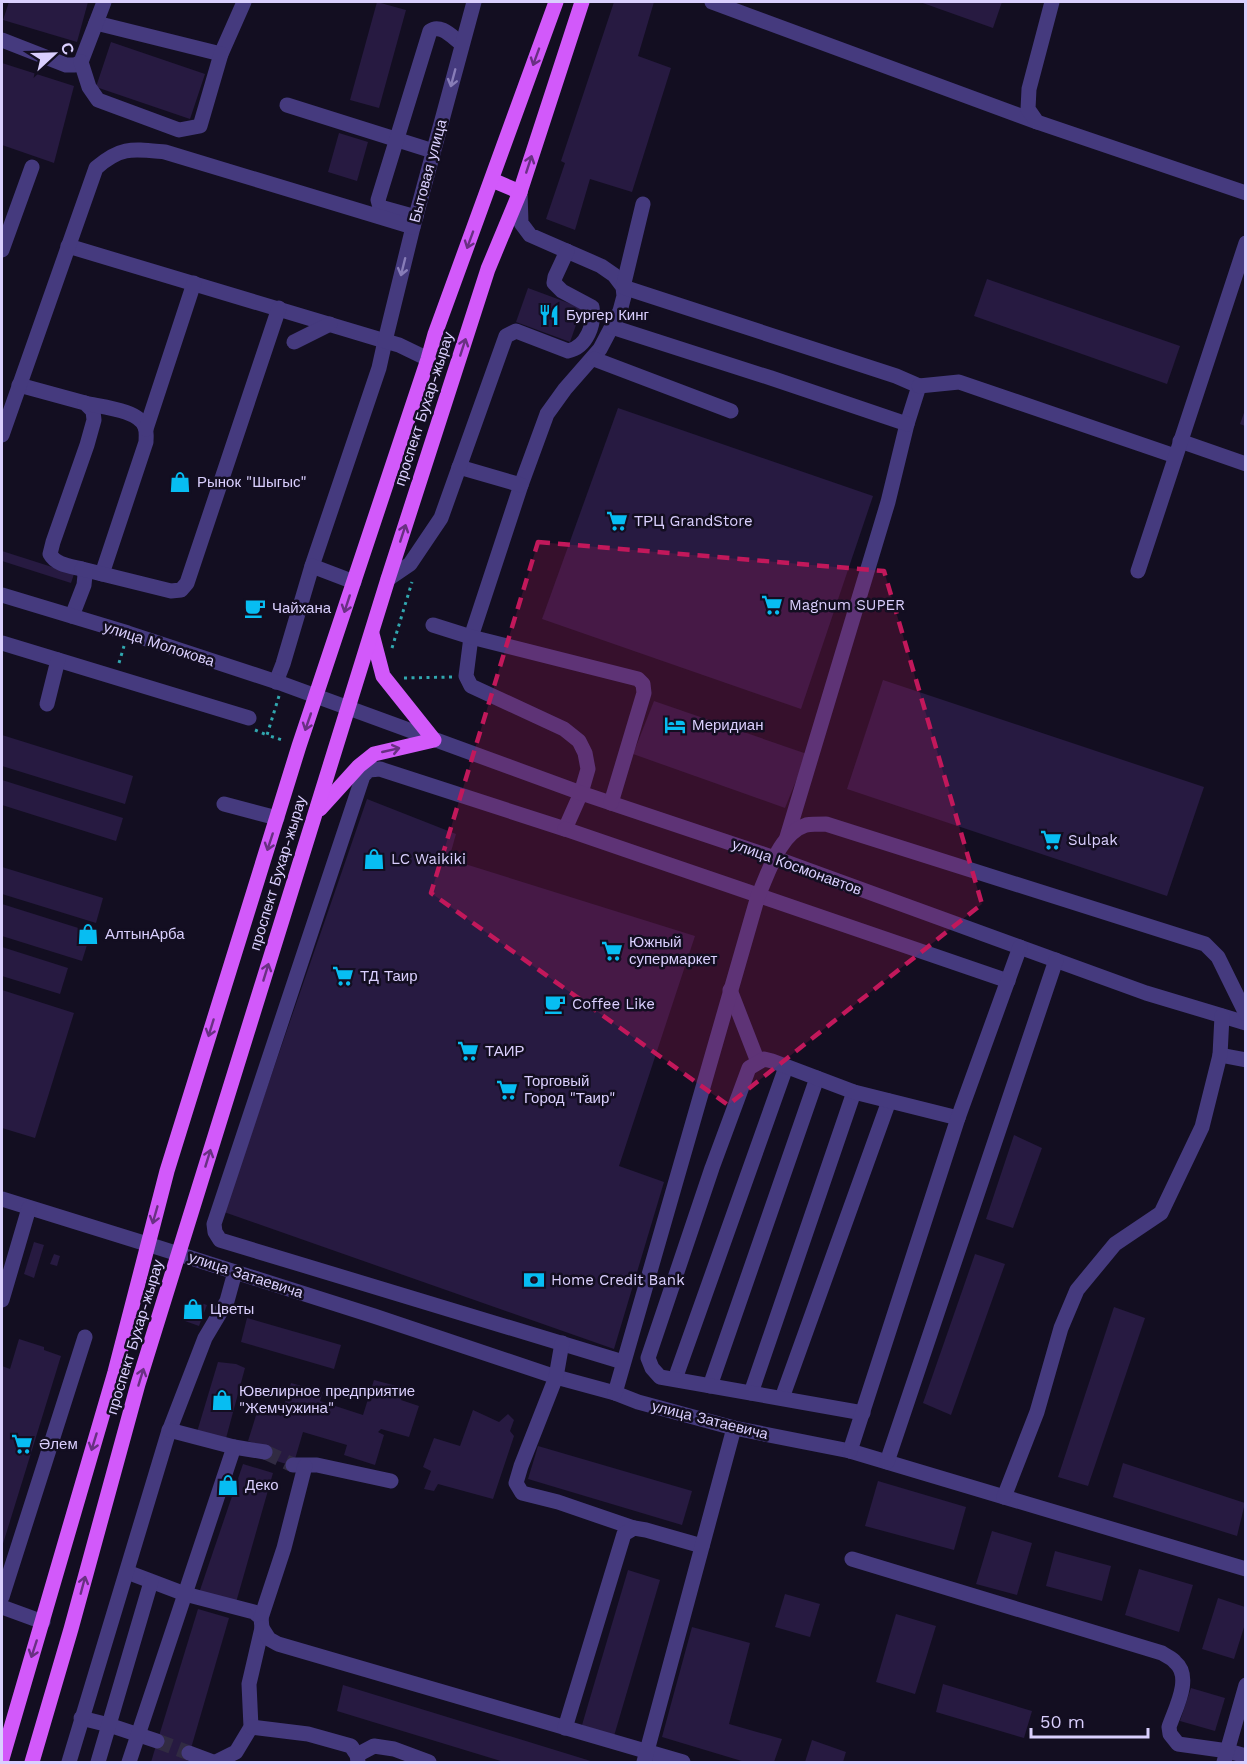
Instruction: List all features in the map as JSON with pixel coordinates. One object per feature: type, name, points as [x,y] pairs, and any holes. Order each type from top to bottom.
[{"type":"main road","name":"проспект Бухар-жырау","points":[[2,1759],[115,1372],[147,1244],[299,746],[435,334],[556,2]]},
{"type":"main road","name":"проспект Бухар-жырау","points":[[32,1762],[138,1384],[388,579],[488,269],[520,192],[584,2]]},
{"type":"main road","points":[[492,180],[520,192]]},
{"type":"main road","points":[[316,813],[359,766],[374,754],[434,740],[383,676],[372,633]]},
{"type":"street","points":[[104,2],[81,62],[89,87],[98,100],[179,130],[200,126],[221,54],[244,2]]},
{"type":"street","name":"Бытовая улица","points":[[276,682],[312,566],[379,368],[414,222],[474,2]]},
{"type":"street","points":[[712,2],[1037,122],[1245,193]]},
{"type":"street","points":[[1037,122],[1028,109],[1029,89],[1052,2]]},
{"type":"street","points":[[96,23],[221,54]]},
{"type":"street","points":[[414,222],[380,207],[378,200],[430,31],[440,28],[462,44]]},
{"type":"street","points":[[2,40],[66,65],[81,62]]},
{"type":"street","points":[[287,105],[433,151]]},
{"type":"street","points":[[2,435],[96,168],[108,157],[133,149],[165,152],[414,222]]},
{"type":"street","points":[[2,250],[32,167]]},
{"type":"street","points":[[520,192],[521,223],[530,235],[602,266],[614,275],[622,287],[624,296],[620,311],[594,359],[565,388],[547,414],[471,637],[466,676],[471,686],[564,729],[579,741],[585,753],[588,769],[581,793],[565,829]]},
{"type":"street","points":[[622,287],[643,204]]},
{"type":"street","points":[[1137,571],[1245,243]]},
{"type":"street","points":[[68,246],[385,340],[428,359]]},
{"type":"street","points":[[388,579],[410,564],[441,518],[506,336],[516,332],[568,351],[576,350],[589,331],[593,317],[592,307],[562,291],[554,283],[567,251]]},
{"type":"street","points":[[102,574],[146,442],[146,429],[194,283]]},
{"type":"street","points":[[622,287],[896,376],[919,386],[959,382],[1175,456]]},
{"type":"street","points":[[85,403],[93,411],[94,420],[52,542],[50,554],[61,564],[171,591],[181,590],[187,583],[279,308]]},
{"type":"street","points":[[294,342],[330,324]]},
{"type":"street","points":[[612,327],[907,424]]},
{"type":"street","points":[[594,359],[731,411]]},
{"type":"street","points":[[20,385],[135,415],[146,429]]},
{"type":"street","points":[[615,1393],[758,896],[787,837],[888,502],[919,386]]},
{"type":"street","points":[[1180,441],[1245,464]]},
{"type":"street","points":[[459,467],[521,485]]},
{"type":"street","points":[[312,566],[354,582]]},
{"type":"street","points":[[72,616],[84,585],[85,575],[82,569]]},
{"type":"street","name":"улица Молокова","points":[[2,595],[128,633],[349,708]]},
{"type":"street","points":[[433,625],[471,637],[638,679],[644,684],[644,693],[611,803]]},
{"type":"street","points":[[2,643],[249,718]]},
{"type":"street","points":[[47,704],[58,660]]},
{"type":"street","name":"улица Космонавтов","points":[[349,708],[581,793],[775,858],[1146,993],[1245,1023]]},
{"type":"street","points":[[623,1362],[220,1240],[215,1232],[214,1224],[363,776],[369,770],[380,769],[565,829],[1008,981]]},
{"type":"street","points":[[224,804],[277,818]]},
{"type":"street","points":[[787,837],[806,825],[826,824],[1204,944],[1218,957],[1245,1014]]},
{"type":"street","points":[[850,1451],[958,1118],[1020,947]]},
{"type":"street","points":[[887,1462],[1056,960]]},
{"type":"street","points":[[730,990],[758,1062]]},
{"type":"street","points":[[1004,1497],[1038,1412],[1061,1328],[1077,1290],[1115,1244],[1161,1212],[1203,1127],[1220,1055],[1222,1016]]},
{"type":"street","points":[[1220,1055],[1245,1060]]},
{"type":"street","points":[[863,1413],[660,1377],[652,1368],[648,1358],[749,1068],[764,1059],[854,1092],[958,1118]]},
{"type":"street","points":[[675,1379],[786,1066]]},
{"type":"street","points":[[710,1386],[817,1078]]},
{"type":"street","points":[[751,1393],[854,1092]]},
{"type":"street","points":[[782,1398],[889,1101]]},
{"type":"street","points":[[2,1199],[29,1208],[2,1300]]},
{"type":"street","name":"улица Затаевича","points":[[29,1208],[105,1230],[638,1402],[734,1428],[850,1451],[1245,1569]]},
{"type":"street","points":[[69,1762],[169,1430],[205,1338],[227,1301],[235,1272]]},
{"type":"street","points":[[349,1308],[359,1282]]},
{"type":"street","points":[[2,1597],[85,1337]]},
{"type":"street","points":[[562,1344],[556,1377],[516,1483],[522,1492],[634,1528],[702,1546]]},
{"type":"street","points":[[646,1758],[734,1428]]},
{"type":"street","points":[[169,1430],[234,1447],[265,1452]]},
{"type":"street","points":[[129,1762],[234,1447]]},
{"type":"street","points":[[189,1753],[215,1762],[236,1752],[251,1727],[249,1684],[262,1623],[284,1548],[299,1465],[317,1464],[391,1481]]},
{"type":"street","points":[[565,1728],[624,1534],[634,1528]]},
{"type":"street","points":[[852,1559],[1162,1653],[1176,1662],[1182,1672],[1183,1684],[1169,1727],[1170,1734],[1178,1744],[1226,1757],[1245,1756]]},
{"type":"street","points":[[127,1572],[185,1594],[254,1612],[269,1639],[278,1644],[565,1728],[646,1758],[683,1762]]},
{"type":"street","points":[[98,1762],[151,1582]]},
{"type":"street","points":[[2,1607],[42,1622]]},
{"type":"street","points":[[1226,1757],[1245,1685]]},
{"type":"street","points":[[81,1718],[157,1741]]},
{"type":"street","points":[[251,1727],[308,1734],[351,1746],[358,1759],[374,1746],[394,1749],[429,1762]]},
{"type":"path","points":[[413,577],[383,676],[434,678],[466,676]]},
{"type":"path","points":[[115,677],[128,633]]},
{"type":"highlighted area","points":[[538,542],[884,571],[982,904],[728,1105],[431,893]]},
{"type":"building","points":[[9,2],[88,2],[77,42],[3,20]]},
{"type":"building","points":[[377,2],[406,10],[379,108],[350,100]]},
{"type":"building","points":[[614,2],[654,2],[638,56],[671,68],[632,192],[590,179],[575,230],[546,219],[565,163],[561,161]]},
{"type":"building","points":[[920,2],[1002,2],[993,28]]},
{"type":"building","points":[[111,42],[205,74],[190,119],[96,87]]},
{"type":"building","points":[[2,63],[74,86],[54,163],[2,145]]},
{"type":"building","points":[[339,133],[368,142],[357,181],[328,172]]},
{"type":"building","points":[[987,279],[1180,346],[1167,384],[974,316]]},
{"type":"building","name":"Бургер Кинг","points":[[528,288],[582,308],[570,342],[516,322]]},
{"type":"building","points":[[618,408],[873,496],[801,709],[542,619]]},
{"type":"building","points":[[1245,410],[1245,426],[1240,424]]},
{"type":"building","points":[[2,551],[74,574],[71,583],[2,561]]},
{"type":"building","points":[[883,680],[1204,787],[1167,896],[847,789]]},
{"type":"building","points":[[654,701],[807,754],[785,808],[633,754]]},
{"type":"building","points":[[2,735],[133,776],[125,804],[2,766]]},
{"type":"building","points":[[2,780],[123,818],[116,841],[2,805]]},
{"type":"building","name":"ТАИР","points":[[367,799],[456,834],[449,859],[695,936],[619,1166],[664,1182],[614,1349],[224,1212]]},
{"type":"building","points":[[2,867],[103,898],[96,923],[2,894]]},
{"type":"building","points":[[2,904],[91,932],[82,961],[2,936]]},
{"type":"building","points":[[2,947],[68,968],[60,994],[2,976]]},
{"type":"building","points":[[2,990],[74,1013],[35,1138],[2,1128]]},
{"type":"building","points":[[1014,1135],[1042,1148],[1013,1228],[986,1219]]},
{"type":"building","points":[[34,1242],[44,1245],[34,1278],[24,1274]]},
{"type":"building","points":[[54,1254],[60,1256],[57,1266],[50,1264]]},
{"type":"building","points":[[975,1254],[1005,1264],[951,1415],[923,1403]]},
{"type":"building","points":[[192,1300],[207,1305],[199,1326],[185,1321]]},
{"type":"building","points":[[1114,1307],[1145,1318],[1088,1486],[1058,1477]]},
{"type":"building","points":[[247,1318],[341,1345],[334,1369],[241,1342]]},
{"type":"building","points":[[19,1339],[44,1347],[44,1350],[61,1356],[2,1547],[2,1366],[10,1369]]},
{"type":"building","name":"Ювелирное предприятие \"Жемчужина\"","points":[[218,1362],[236,1364],[245,1368],[225,1442],[197,1432]]},
{"type":"building","points":[[374,1380],[404,1388],[401,1400],[419,1406],[409,1437],[381,1429],[378,1432],[384,1435],[375,1465],[344,1455],[347,1445],[303,1432],[293,1466],[263,1457],[266,1447],[248,1441],[258,1409],[281,1416],[291,1383],[323,1392],[320,1401],[363,1415]]},
{"type":"building","points":[[473,1410],[499,1422],[508,1414],[514,1420],[510,1431],[514,1436],[493,1499],[438,1484],[434,1491],[424,1489],[431,1471],[423,1467],[434,1438],[460,1446]]},
{"type":"building","points":[[538,1446],[692,1491],[682,1525],[528,1479]]},
{"type":"building","points":[[1123,1463],[1245,1503],[1237,1536],[1113,1497]]},
{"type":"building","points":[[243,1464],[273,1473],[235,1606],[198,1596]]},
{"type":"building","points":[[878,1481],[966,1507],[954,1550],[865,1526]]},
{"type":"building","points":[[992,1531],[1032,1543],[1017,1595],[976,1584]]},
{"type":"building","points":[[1055,1551],[1111,1566],[1102,1601],[1046,1586]]},
{"type":"building","points":[[1139,1569],[1193,1585],[1179,1632],[1125,1615]]},
{"type":"building","points":[[628,1570],[660,1580],[614,1736],[582,1725]]},
{"type":"building","points":[[785,1594],[820,1604],[810,1637],[775,1627]]},
{"type":"building","points":[[1218,1598],[1245,1607],[1245,1624],[1234,1659],[1202,1649]]},
{"type":"building","points":[[198,1609],[229,1618],[187,1762],[151,1762]]},
{"type":"building","points":[[896,1614],[936,1626],[915,1694],[876,1682]]},
{"type":"building","points":[[692,1627],[750,1643],[729,1724],[782,1739],[774,1762],[745,1762],[662,1737]]},
{"type":"building","points":[[943,1684],[1032,1711],[1024,1738],[936,1712]]},
{"type":"building","points":[[343,1685],[594,1762],[504,1762],[337,1711]]},
{"type":"building","points":[[1191,1688],[1225,1698],[1215,1731],[1180,1721]]},
{"type":"building","points":[[812,1740],[846,1752],[843,1762],[805,1762]]},
{"type":"tunnel","points":[[265,1452],[293,1465]]},
{"type":"tunnel","points":[[157,1741],[189,1753]]},
{"type":"place","name":"Бургер Кинг","points":[[549,315]]},
{"type":"place","name":"Рынок \"Шыгыс\"","points":[[180,482]]},
{"type":"place","name":"ТРЦ GrandStore","points":[[617,521]]},
{"type":"place","name":"Magnum SUPER","points":[[772,605]]},
{"type":"place","name":"Чайхана","points":[[255,608]]},
{"type":"place","name":"Меридиан","points":[[675,725]]},
{"type":"place","name":"Sulpak","points":[[1051,840]]},
{"type":"place","name":"LC Waikiki","points":[[374,859]]},
{"type":"place","name":"АлтынАрба","points":[[88,934]]},
{"type":"place","name":"Южный супермаркет","points":[[612,951]]},
{"type":"place","name":"ТД Таир","points":[[343,976]]},
{"type":"place","name":"Coffee Like","points":[[555,1004]]},
{"type":"place","name":"ТАИР","points":[[468,1051]]},
{"type":"place","name":"Торговый Город \"Таир\"","points":[[507,1090]]},
{"type":"place","name":"Home Credit Bank","points":[[534,1280]]},
{"type":"place","name":"Цветы","points":[[193,1309]]},
{"type":"place","name":"Ювелирное предприятие \"Жемчужина\"","points":[[222,1400]]},
{"type":"place","name":"Әлем","points":[[22,1444]]},
{"type":"place","name":"Деко","points":[[228,1485]]}]
